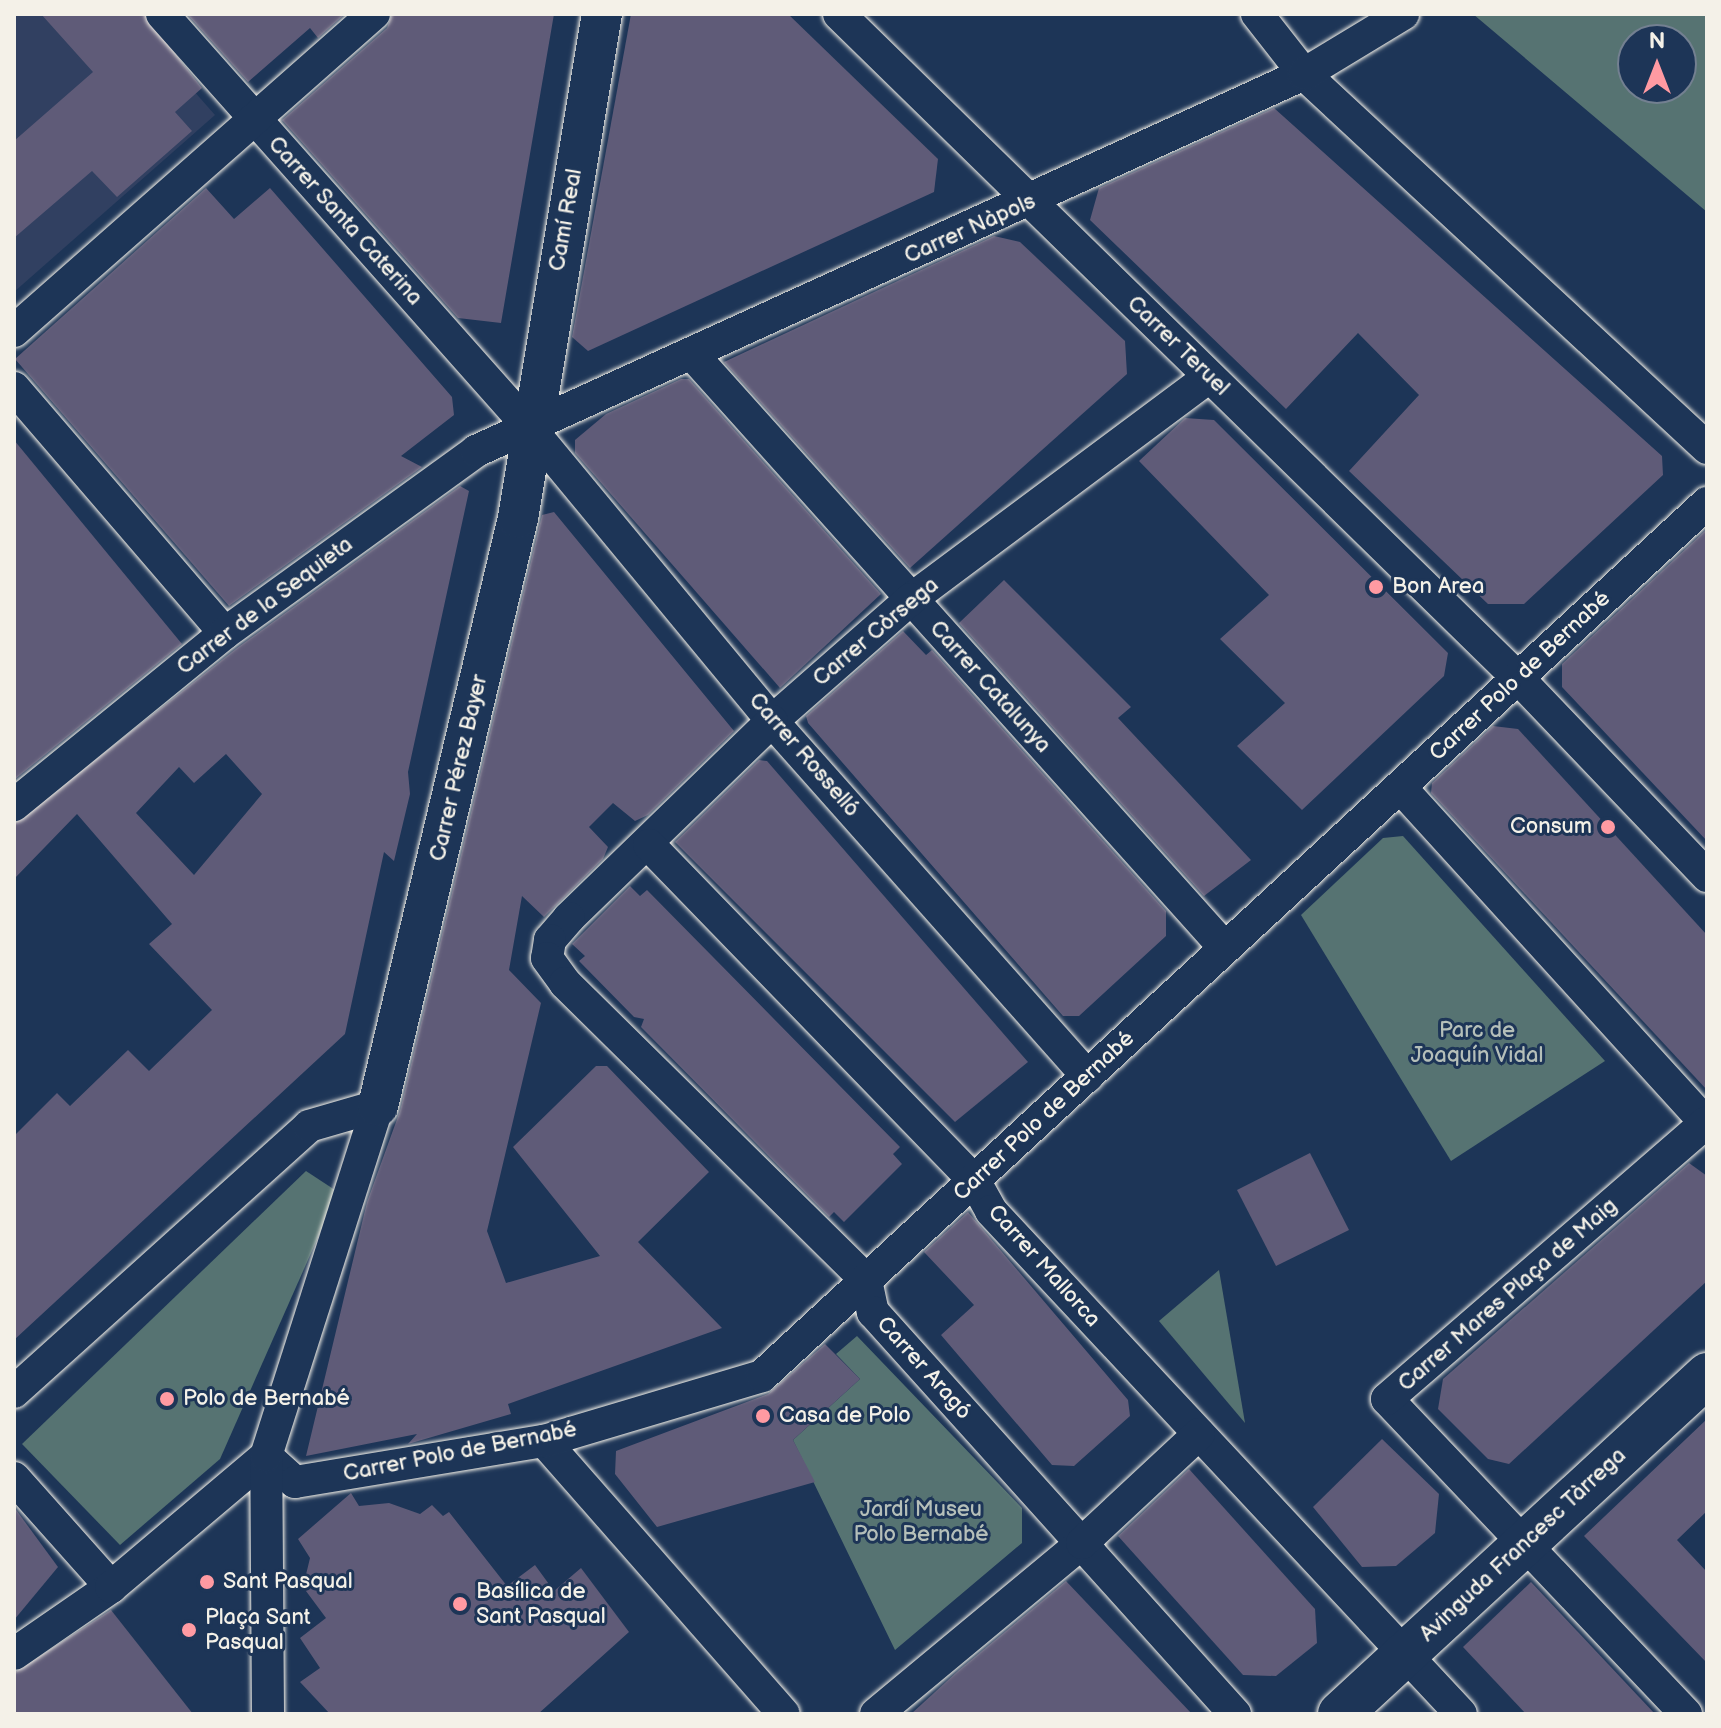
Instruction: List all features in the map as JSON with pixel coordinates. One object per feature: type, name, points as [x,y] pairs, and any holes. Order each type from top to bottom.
[{"type":"main road","name":"Avinguda Francesc Tàrrega","points":[[1340,1714],[1707,1375]]},
{"type":"street","name":"Carrer Santa Caterina","points":[[162,14],[529,427]]},
{"type":"street","points":[[14,331],[374,14]]},
{"type":"street","name":"Camí Real","points":[[529,427],[602,14]]},
{"type":"street","name":"Carrer Teruel","points":[[839,14],[1518,678],[1707,876]]},
{"type":"street","points":[[1257,14],[1304,74],[1707,448]]},
{"type":"street","name":"Carrer Nàpols","points":[[529,427],[1030,202],[1304,74],[1403,14]]},
{"type":"street","name":"Carrer Catalunya","points":[[692,354],[1225,948]]},
{"type":"street","name":"Carrer Còrsega","points":[[569,918],[649,845],[772,721],[911,599],[1209,377]]},
{"type":"street","points":[[14,388],[225,633]]},
{"type":"street","name":"Carrer de la Sequieta","points":[[14,805],[225,633],[476,451],[529,427]]},
{"type":"street","name":"Carrer Rosselló","points":[[529,427],[772,721],[1087,1076]]},
{"type":"street","name":"Carrer Pérez Bayer","points":[[378,1106],[518,518],[529,427]]},
{"type":"street","name":"Carrer Polo de Bernabé","points":[[266,1456],[295,1482],[544,1441],[762,1376],[1707,503]]},
{"type":"street","points":[[1400,787],[1707,1123]]},
{"type":"street","name":"Carrer Mallorca","points":[[649,845],[974,1180],[991,1211],[1461,1714]]},
{"type":"street","name":"Carrer Aragó","points":[[569,918],[550,940],[547,958],[565,983],[866,1280],[873,1312],[1235,1714]]},
{"type":"street","points":[[14,1392],[309,1126],[378,1106]]},
{"type":"street","points":[[268,1714],[266,1456],[378,1106]]},
{"type":"street","name":"Carrer Mares Plaça de Maig","points":[[1526,1542],[1387,1399],[1707,1123]]},
{"type":"street","points":[[876,1714],[1082,1543],[1199,1434]]},
{"type":"street","points":[[544,1441],[784,1714]]},
{"type":"street","points":[[14,1654],[111,1587],[266,1456]]},
{"type":"street","points":[[14,1478],[111,1587]]},
{"type":"street","points":[[1526,1542],[1686,1714]]},
{"type":"shaded area","points":[[14,14],[126,14],[215,115],[14,292]]},
{"type":"green space","points":[[1473,14],[1707,14],[1707,212]]},
{"type":"green space","name":"Parc de Joaquín Vidal","points":[[1403,836],[1605,1061],[1451,1161],[1301,915],[1383,838]]},
{"type":"green space","points":[[306,1171],[338,1192],[220,1459],[120,1545],[22,1444]]},
{"type":"green space","points":[[1219,1270],[1245,1423],[1159,1321]]},
{"type":"green space","name":"Jardí Museu Polo Bernabé","points":[[857,1336],[1022,1508],[1022,1543],[895,1650],[793,1440],[860,1379],[836,1354]]},
{"type":"building","points":[[41,14],[144,14],[202,88],[175,112],[192,131],[117,197],[92,171],[14,238],[14,141],[93,72]]},
{"type":"building","points":[[187,14],[345,14],[318,38],[310,28],[248,82]]},
{"type":"building","points":[[392,14],[554,14],[501,323],[458,318],[282,120],[387,28]]},
{"type":"building","points":[[631,14],[788,14],[938,159],[934,192],[588,351],[572,337]]},
{"type":"building","points":[[1274,108],[1662,456],[1663,475],[1524,604],[1488,604],[1349,471],[1419,395],[1358,333],[1286,409],[1090,220],[1099,188]]},
{"type":"building","points":[[206,188],[234,219],[270,188],[452,397],[454,415],[401,456],[422,467],[229,606],[15,359]]},
{"type":"building","points":[[994,236],[1020,242],[1125,341],[1127,374],[910,568],[724,362]]},
{"type":"building","points":[[681,379],[689,379],[881,594],[780,688],[575,453],[575,440],[606,414]]},
{"type":"building","points":[[1185,418],[1214,420],[1448,653],[1444,676],[1302,810],[1237,746],[1285,703],[1220,639],[1269,595],[1139,461]]},
{"type":"building","points":[[14,440],[182,644],[14,780]]},
{"type":"building","points":[[460,486],[469,491],[408,772],[410,794],[394,861],[384,852],[345,1034],[14,1340],[14,1136],[57,1093],[70,1106],[128,1050],[149,1071],[212,1010],[149,944],[172,924],[77,814],[14,879],[14,824],[237,648]],"holes":[[[226,754],[262,794],[194,875],[136,813],[179,767],[194,783]]]},
{"type":"building","points":[[554,512],[734,731],[648,815],[635,821],[613,803],[589,827],[608,847],[603,859],[544,917],[522,896],[509,970],[541,1003],[487,1231],[506,1283],[600,1256],[513,1147],[596,1066],[607,1066],[709,1172],[638,1242],[722,1328],[508,1404],[511,1414],[408,1444],[417,1434],[306,1456],[367,1202],[400,1111],[542,515]]},
{"type":"building","points":[[1707,529],[1707,841],[1562,687],[1562,664]]},
{"type":"building","points":[[1004,580],[1131,707],[1118,718],[1251,860],[1204,896],[959,623]]},
{"type":"building","points":[[903,631],[926,655],[932,650],[1166,911],[1166,936],[1079,1016],[1063,1016],[808,723],[806,716]]},
{"type":"building","points":[[1493,726],[1518,729],[1707,935],[1707,1090],[1431,793],[1432,783]]},
{"type":"building","points":[[759,760],[767,761],[1028,1062],[955,1122],[675,842]]},
{"type":"building","points":[[630,886],[640,896],[647,890],[900,1147],[893,1154],[902,1164],[844,1222],[834,1212],[829,1217],[641,1027],[644,1019],[634,1017],[579,961],[585,956],[572,944]]},
{"type":"building","points":[[1310,1153],[1349,1230],[1276,1266],[1237,1190]]},
{"type":"building","points":[[1689,1163],[1707,1176],[1707,1281],[1509,1464],[1488,1459],[1438,1409],[1443,1379]]},
{"type":"building","points":[[968,1212],[1128,1400],[1130,1416],[1074,1466],[1052,1465],[941,1335],[974,1305],[924,1252]]},
{"type":"building","name":"Casa de Polo","points":[[825,1344],[860,1379],[793,1440],[815,1482],[657,1527],[615,1474],[616,1451],[768,1394]]},
{"type":"building","points":[[1707,1419],[1707,1511],[1677,1540],[1707,1572],[1707,1663],[1584,1536]]},
{"type":"building","points":[[1382,1439],[1439,1494],[1435,1533],[1396,1566],[1362,1567],[1313,1507]]},
{"type":"building","points":[[1189,1469],[1315,1609],[1317,1643],[1276,1676],[1243,1675],[1118,1536]]},
{"type":"building","name":"Basílica de Sant Pasqual","points":[[351,1493],[359,1506],[389,1503],[420,1514],[432,1505],[443,1516],[449,1512],[507,1586],[535,1565],[554,1591],[581,1568],[629,1632],[538,1714],[330,1714],[300,1682],[320,1668],[300,1638],[326,1618],[303,1587],[310,1558],[298,1539]]},
{"type":"building","points":[[14,1507],[58,1567],[14,1620]]},
{"type":"building","points":[[1066,1581],[1192,1714],[911,1714],[959,1670]]},
{"type":"building","points":[[1531,1582],[1655,1714],[1526,1714],[1463,1647]]},
{"type":"building","points":[[111,1610],[193,1714],[14,1714],[14,1673]]},
{"type":"place","name":"Bon Area","points":[[1376,587]]},
{"type":"place","name":"Consum","points":[[1608,827]]},
{"type":"place","name":"Polo de Bernabé","points":[[167,1399]]},
{"type":"place","name":"Casa de Polo","points":[[763,1416]]},
{"type":"place","name":"Sant Pasqual","points":[[207,1582]]},
{"type":"place","name":"Basílica de Sant Pasqual","points":[[460,1604]]},
{"type":"place","name":"Plaça Sant Pasqual","points":[[189,1630]]}]
